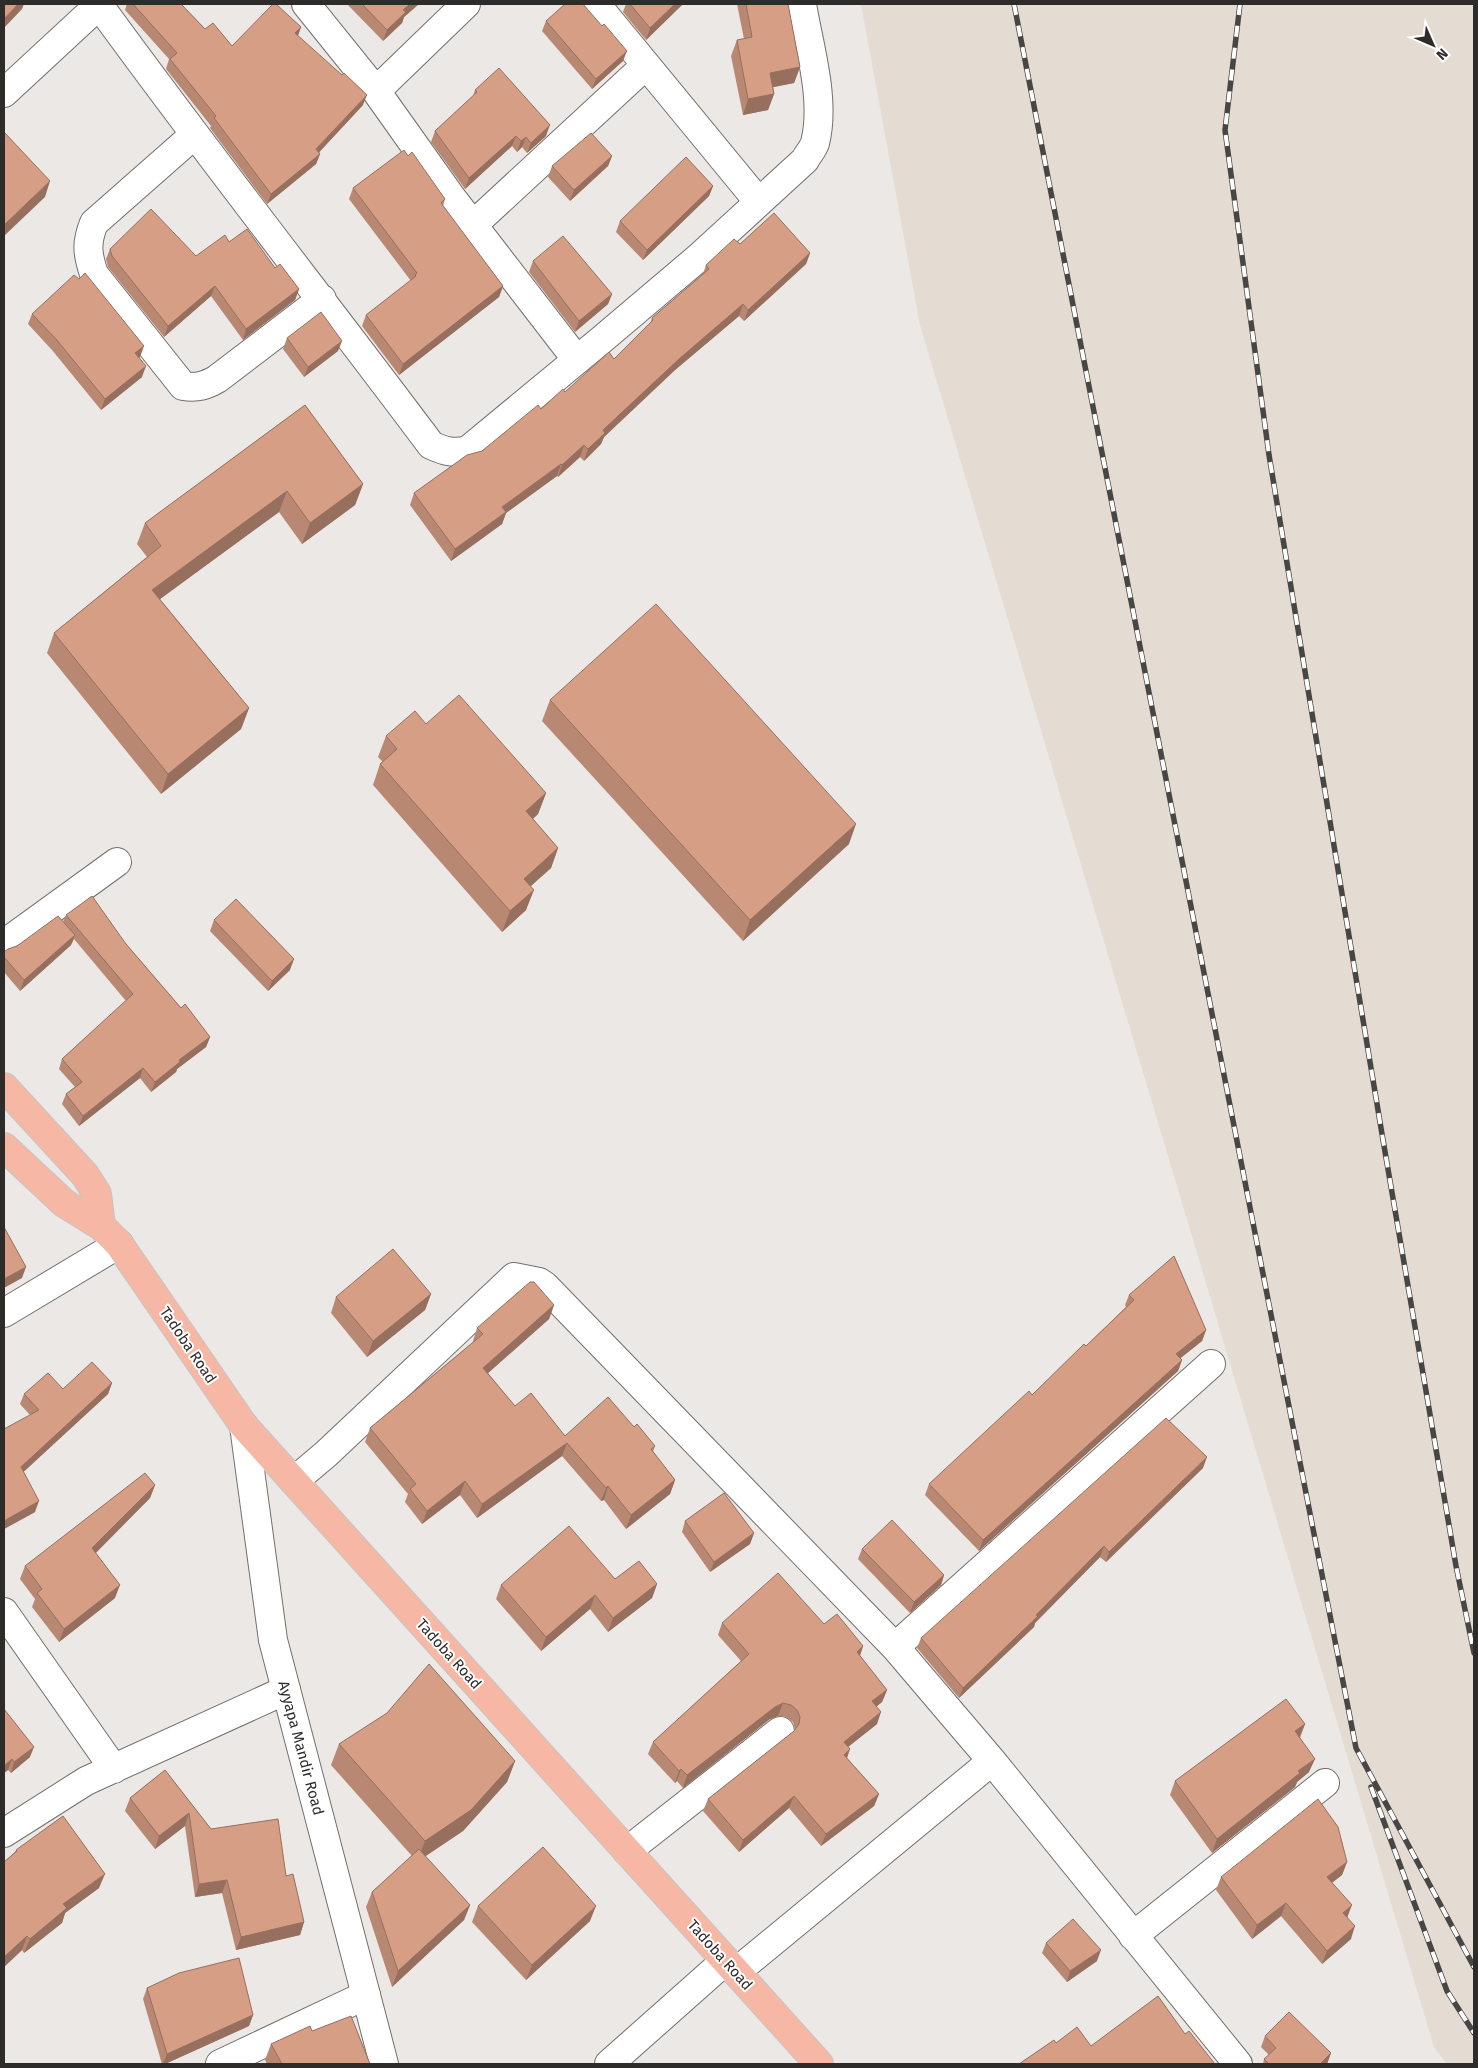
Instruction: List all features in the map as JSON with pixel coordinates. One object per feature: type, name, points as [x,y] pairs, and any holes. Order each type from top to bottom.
[{"type":"main road","name":"Tadoba Road","points":[[4,1087],[85,1175],[97,1194],[110,1235],[244,1426],[819,2064]]},
{"type":"main road","name":"Tadoba Road","points":[[4,1147],[64,1203],[110,1235]]},
{"type":"street","points":[[4,93],[99,4],[194,135],[322,299],[431,445],[446,452],[457,453],[468,450],[577,360],[698,258],[758,201],[805,160],[814,144],[818,118],[818,97],[802,4]]},
{"type":"street","points":[[306,4],[376,91],[473,225],[577,360]]},
{"type":"street","points":[[376,91],[466,4]]},
{"type":"street","points":[[596,4],[758,201]]},
{"type":"street","points":[[473,225],[646,65]]},
{"type":"street","points":[[194,135],[94,223],[88,238],[88,257],[94,274],[183,386],[195,388],[205,386],[217,379],[322,299]]},
{"type":"street","points":[[4,944],[117,862]]},
{"type":"street","points":[[4,1313],[110,1235]]},
{"type":"street","points":[[294,1481],[326,1454],[514,1277],[539,1282],[896,1647],[992,1761],[1238,2064]]},
{"type":"street","points":[[896,1647],[1211,1364]]},
{"type":"street","name":"Ayyapa Mandir Road","points":[[244,1426],[273,1640],[384,2064]]},
{"type":"street","points":[[4,1612],[114,1769]]},
{"type":"street","points":[[4,1833],[86,1781],[286,1690]]},
{"type":"street","points":[[627,1851],[780,1731]]},
{"type":"street","points":[[609,2064],[730,1966],[992,1761]]},
{"type":"street","points":[[1133,1936],[1325,1783]]},
{"type":"street","points":[[220,2064],[366,1995]]},
{"type":"shaded area","points":[[861,4],[1474,4],[1474,2064],[1447,2064],[1434,2047],[920,325]]},
{"type":"building","points":[[4,4],[18,4],[4,19]]},
{"type":"building","points":[[133,4],[181,4],[205,29],[213,23],[232,46],[273,4],[276,4],[301,27],[295,33],[342,75],[344,73],[367,95],[316,149],[320,154],[271,194],[214,118],[216,116],[170,59],[177,53]]},
{"type":"building","points":[[362,4],[410,4],[403,10],[406,12],[387,30]]},
{"type":"building","points":[[565,4],[583,4],[602,26],[604,24],[627,51],[596,79],[546,21]]},
{"type":"building","points":[[630,4],[675,4],[650,28]]},
{"type":"building","points":[[746,4],[788,4],[800,67],[770,73],[774,94],[748,99],[737,40],[752,37]]},
{"type":"building","points":[[499,68],[550,125],[531,143],[526,137],[521,141],[516,136],[469,178],[435,131],[477,92],[475,90]]},
{"type":"building","points":[[4,132],[50,181],[4,225]]},
{"type":"building","points":[[591,133],[612,156],[574,190],[552,166]]},
{"type":"building","points":[[404,150],[408,156],[412,152],[445,199],[441,203],[503,286],[403,364],[366,315],[416,276],[417,273],[353,188]]},
{"type":"building","points":[[686,157],[713,186],[647,250],[620,221]]},
{"type":"building","points":[[151,209],[196,256],[225,235],[229,242],[247,229],[275,268],[280,264],[299,289],[246,329],[215,286],[168,326],[112,256],[110,249]]},
{"type":"building","points":[[774,213],[810,253],[748,310],[743,304],[679,359],[603,430],[605,433],[588,449],[584,445],[562,465],[502,507],[506,512],[455,549],[414,493],[467,455],[482,451],[538,405],[541,409],[563,389],[565,392],[609,352],[614,359],[653,320],[652,318],[709,269],[706,265],[734,239],[740,244]]},
{"type":"building","points":[[563,236],[612,294],[579,321],[533,261]]},
{"type":"building","points":[[85,273],[144,346],[135,353],[146,366],[105,399],[56,339],[32,314],[74,275],[79,279]]},
{"type":"building","points":[[321,312],[342,341],[308,367],[287,338]]},
{"type":"building","points":[[305,405],[363,484],[310,523],[287,491],[152,590],[249,708],[168,774],[54,633],[161,546],[145,523]]},
{"type":"building","points":[[656,604],[856,824],[750,920],[550,700]]},
{"type":"building","points":[[459,695],[546,793],[526,811],[558,848],[524,879],[534,890],[510,911],[380,764],[397,749],[386,736],[415,711],[426,724]]},
{"type":"building","points":[[92,896],[126,944],[181,1008],[185,1004],[210,1037],[179,1060],[180,1062],[155,1082],[143,1068],[83,1116],[66,1094],[82,1082],[62,1059],[133,994],[66,915]]},
{"type":"building","points":[[236,899],[294,959],[272,981],[214,920]]},
{"type":"building","points":[[58,916],[75,935],[24,980],[4,957],[4,952],[17,946]]},
{"type":"building","points":[[4,1227],[26,1267],[4,1279]]},
{"type":"building","points":[[393,1249],[431,1294],[373,1341],[336,1297]]},
{"type":"building","points":[[1174,1256],[1206,1330],[1176,1354],[1182,1360],[983,1540],[929,1484],[1029,1391],[1032,1395],[1084,1344],[1086,1346],[1134,1300],[1129,1295]]},
{"type":"building","points":[[530,1282],[534,1282],[554,1305],[483,1368],[515,1406],[531,1393],[565,1436],[608,1397],[634,1427],[637,1424],[655,1446],[651,1449],[675,1480],[631,1515],[608,1486],[606,1488],[567,1443],[482,1504],[465,1481],[427,1511],[410,1489],[416,1484],[370,1428],[483,1334],[477,1328]]},
{"type":"building","points":[[92,1362],[112,1383],[21,1467],[39,1501],[4,1521],[4,1429],[39,1410],[24,1394],[48,1373],[63,1389]]},
{"type":"building","points":[[1166,1418],[1207,1457],[1109,1552],[1104,1546],[1036,1615],[1038,1616],[963,1688],[921,1638]]},
{"type":"building","points":[[145,1473],[155,1485],[92,1548],[120,1585],[64,1629],[37,1593],[42,1589],[25,1566]]},
{"type":"building","points":[[724,1493],[754,1533],[714,1562],[685,1521]]},
{"type":"building","points":[[892,1520],[944,1575],[914,1602],[862,1549]]},
{"type":"building","points":[[569,1526],[615,1579],[639,1561],[657,1584],[613,1618],[595,1595],[546,1637],[501,1585]]},
{"type":"building","points":[[778,1573],[824,1624],[837,1614],[863,1646],[857,1652],[887,1690],[872,1701],[881,1712],[844,1742],[850,1749],[844,1755],[879,1794],[826,1834],[794,1796],[743,1840],[708,1799],[794,1731],[799,1724],[800,1717],[797,1710],[791,1705],[783,1703],[775,1707],[687,1775],[681,1769],[679,1771],[653,1742],[749,1654],[722,1623]]},
{"type":"building","points":[[429,1664],[515,1761],[471,1810],[425,1841],[339,1744],[387,1713]]},
{"type":"building","points":[[1286,1699],[1305,1724],[1295,1731],[1315,1759],[1217,1839],[1175,1781]]},
{"type":"building","points":[[4,1709],[34,1747],[14,1762],[12,1759],[4,1766]]},
{"type":"building","points":[[165,1770],[211,1829],[278,1819],[286,1876],[293,1874],[304,1922],[241,1937],[227,1880],[199,1884],[189,1813],[159,1836],[130,1798]]},
{"type":"building","points":[[1318,1799],[1338,1827],[1347,1862],[1327,1877],[1352,1905],[1343,1913],[1355,1926],[1327,1951],[1286,1903],[1257,1925],[1221,1877]]},
{"type":"building","points":[[63,1816],[105,1874],[63,1904],[67,1908],[30,1939],[27,1936],[4,1957],[4,1862],[16,1850]]},
{"type":"building","points":[[543,1847],[596,1906],[532,1965],[478,1906]]},
{"type":"building","points":[[419,1849],[470,1905],[398,1971],[372,1892]]},
{"type":"building","points":[[1073,1919],[1101,1950],[1070,1971],[1046,1943]]},
{"type":"building","points":[[239,1958],[253,2015],[167,2054],[147,1988],[179,1973]]},
{"type":"building","points":[[1158,1996],[1185,2034],[1189,2031],[1215,2064],[1019,2064],[1054,2040],[1056,2043],[1077,2027],[1091,2046]]},
{"type":"building","points":[[1289,2012],[1331,2053],[1320,2064],[1269,2064],[1264,2059],[1276,2048],[1265,2036]]},
{"type":"building","points":[[351,2016],[370,2064],[282,2064],[271,2044],[310,2026],[312,2031]]},
{"type":"railway","points":[[1014,4],[1356,1748],[1474,1967]]},
{"type":"railway","points":[[1240,4],[1225,130],[1269,455],[1383,1140],[1456,1566],[1474,1653]]},
{"type":"railway","points":[[1371,1787],[1447,1991],[1474,2033]]}]
